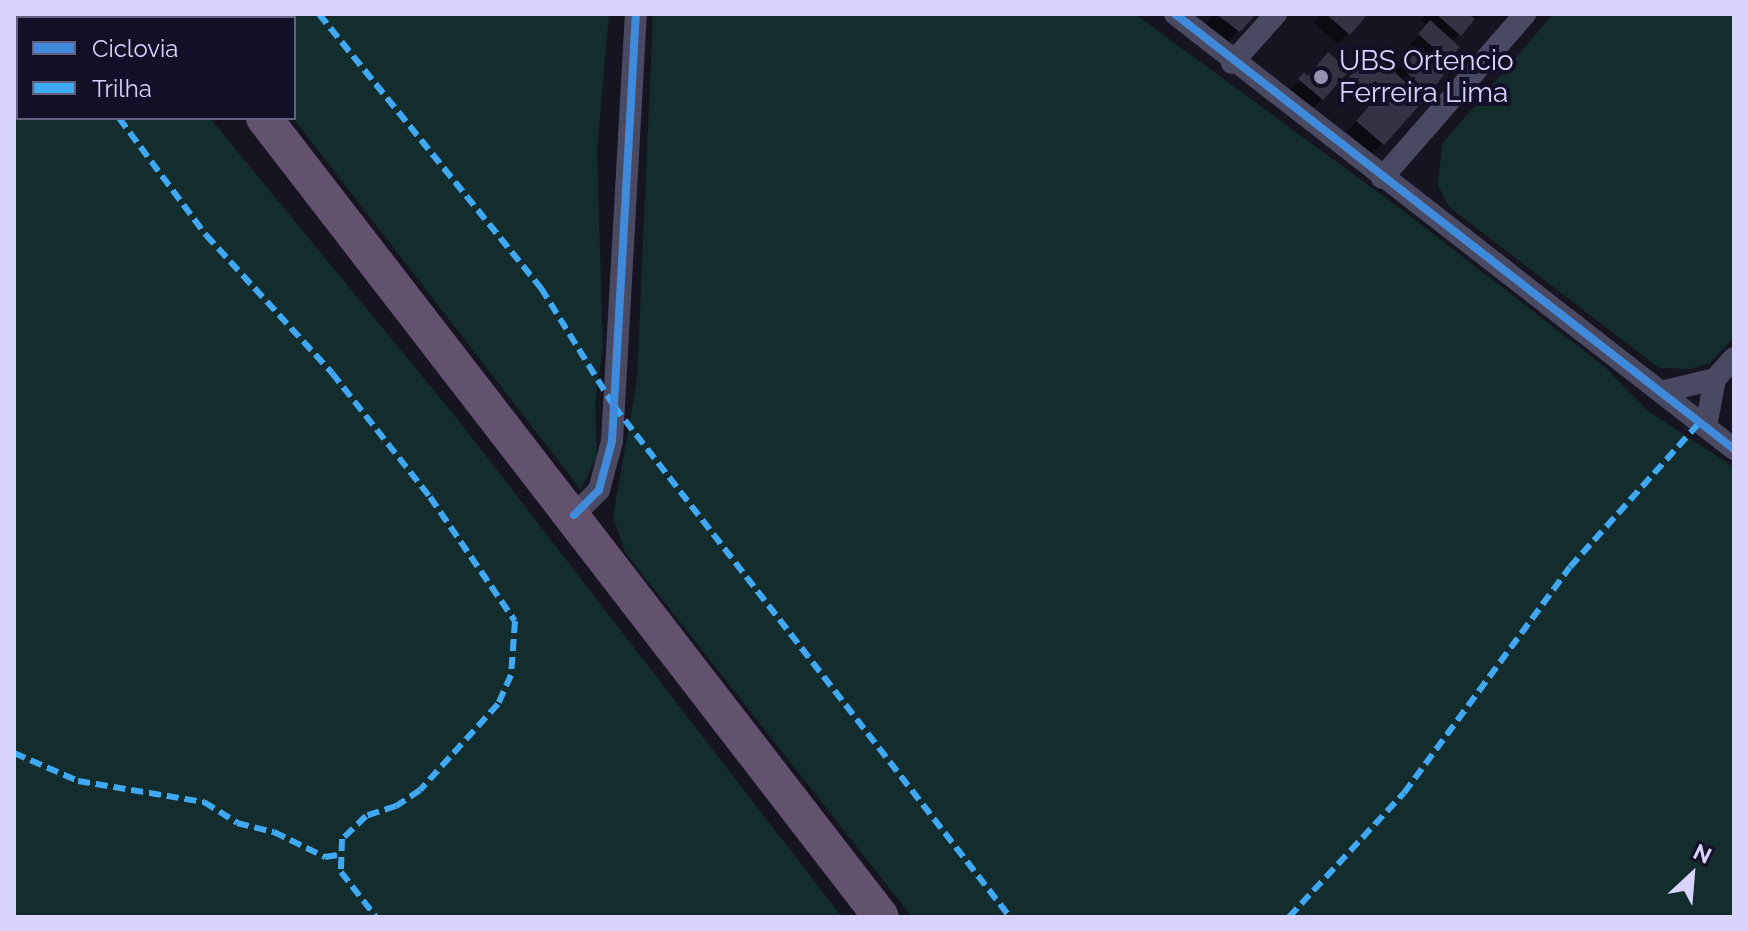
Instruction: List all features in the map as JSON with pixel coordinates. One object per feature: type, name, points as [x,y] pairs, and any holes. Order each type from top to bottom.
[{"type":"highway","points":[[266,120],[574,515],[881,917]]},
{"type":"street","points":[[574,515],[599,490],[612,441],[636,14]]},
{"type":"street","points":[[1175,14],[1232,63],[1734,449]]},
{"type":"street","points":[[1232,63],[1276,14]]},
{"type":"street","points":[[1382,178],[1525,14]]},
{"type":"street","points":[[1706,426],[1715,379],[1734,358]]},
{"type":"street","points":[[1661,392],[1715,379]]},
{"type":"green space","points":[[14,14],[133,14],[134,16],[16,16],[16,120],[212,120],[459,421],[842,917],[14,917]]},
{"type":"green space","points":[[212,14],[609,14],[597,151],[603,347],[595,404],[597,455],[581,490],[295,120],[296,16]]},
{"type":"green space","points":[[653,14],[1135,14],[1409,215],[1606,368],[1648,411],[1734,468],[1734,917],[912,917],[625,552],[613,516],[637,380]]},
{"type":"green space","points":[[1553,14],[1734,14],[1734,337],[1710,363],[1691,369],[1659,368],[1449,207],[1438,185],[1442,144]]},
{"type":"building","points":[[1216,14],[1256,14],[1240,32]]},
{"type":"building","points":[[1326,14],[1368,14],[1350,35]]},
{"type":"building","points":[[1436,14],[1469,14],[1475,19],[1461,36]]},
{"type":"building","points":[[1430,20],[1460,47],[1448,61],[1418,34]]},
{"type":"building","points":[[1414,49],[1444,75],[1429,93],[1407,73],[1413,66],[1405,59]]},
{"type":"building","name":"UBS Ortencio Ferreira Lima","points":[[1328,52],[1349,71],[1323,100],[1298,79],[1304,72],[1308,76]]},
{"type":"building","points":[[1371,52],[1425,99],[1384,145],[1356,121],[1384,89],[1375,81],[1365,91],[1349,77]]},
{"type":"marked path","points":[[319,14],[541,288],[614,406],[1010,917]]},
{"type":"marked path","points":[[120,120],[206,235],[332,373],[430,497],[515,621],[511,675],[498,704],[420,790],[396,806],[366,816],[342,839],[341,872],[376,917]]},
{"type":"marked path","points":[[1289,917],[1404,793],[1570,567],[1700,422]]},
{"type":"marked path","points":[[14,753],[78,781],[204,802],[237,823],[274,832],[325,857],[338,855]]},
{"type":"cycle path","points":[[574,515],[599,490],[612,441],[636,14]]},
{"type":"cycle path","points":[[1175,14],[1734,449]]},
{"type":"place","name":"UBS Ortencio Ferreira Lima","points":[[1321,77]]}]
